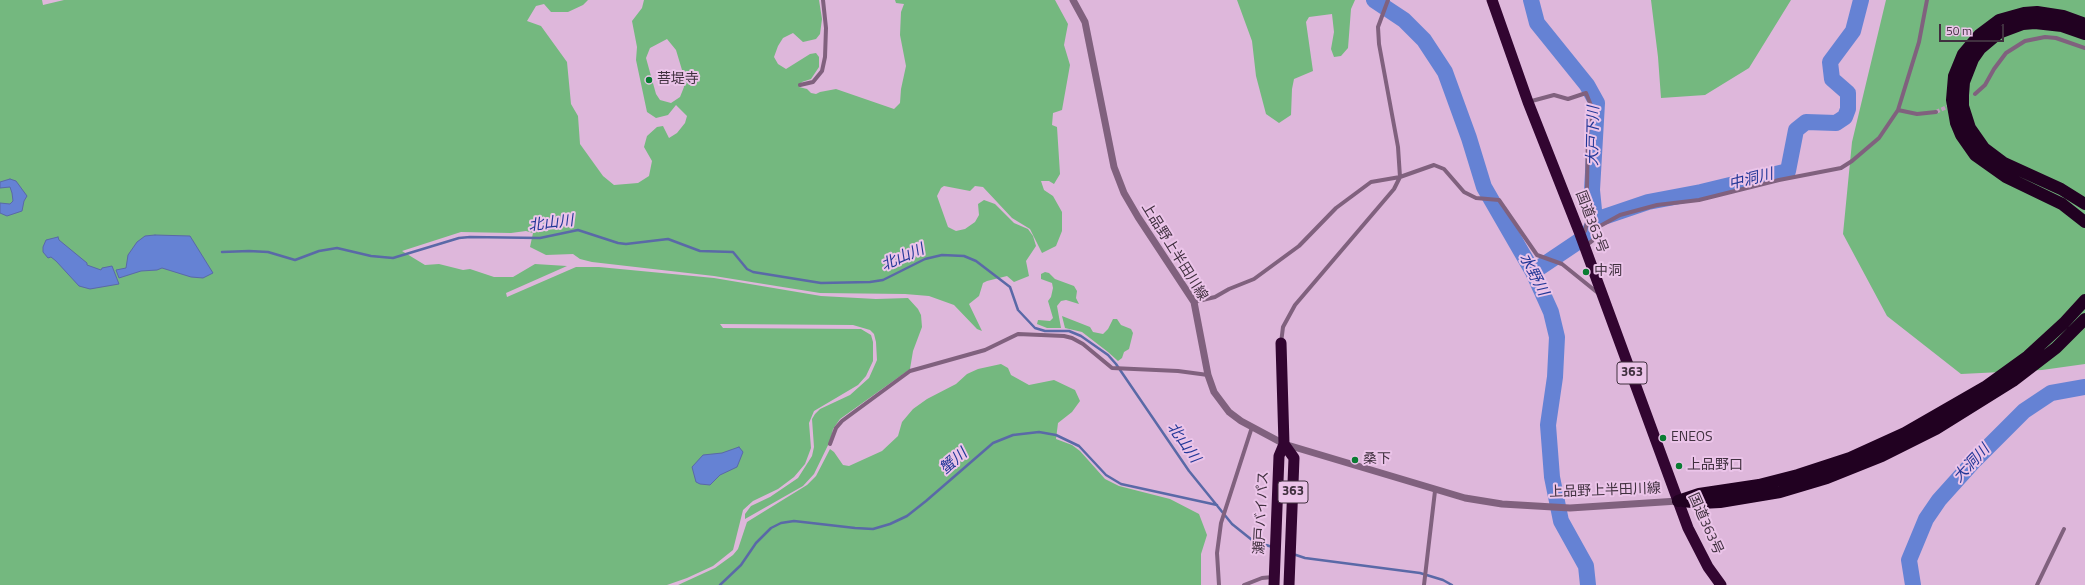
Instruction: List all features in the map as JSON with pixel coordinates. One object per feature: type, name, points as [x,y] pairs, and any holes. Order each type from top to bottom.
[{"type":"highway","name":"国道363号","points":[[1492,0],[1528,102],[1605,299],[1678,501],[1697,548],[1720,585]]},
{"type":"highway","points":[[2085,24],[2064,16],[2037,12],[2011,15],[1999,20],[1979,35],[1963,54],[1954,76],[1952,100],[1955,118],[1961,135],[1975,154],[2006,177],[2073,210],[2085,222]]},
{"type":"highway","points":[[2085,34],[2062,26],[2035,23],[2023,24],[1999,33],[1984,45],[1973,59],[1964,82],[1963,95],[1965,112],[1970,128],[1984,148],[2004,163],[2061,189],[2085,204]]},
{"type":"highway","points":[[1678,501],[1699,494],[1759,485],[1804,474],[1850,458],[1905,433],[1958,403],[2023,360],[2049,338],[2085,300]]},
{"type":"highway","points":[[1678,501],[1701,503],[1714,502],[1780,492],[1827,478],[1882,456],[1936,429],[2013,381],[2056,348],[2085,319]]},
{"type":"highway","name":"瀬戸バイパス","points":[[1274,581],[1279,456],[1284,444],[1281,343]]},
{"type":"highway","name":"瀬戸バイパス","points":[[1284,444],[1294,458],[1288,585]]},
{"type":"street","points":[[800,85],[814,82],[822,71],[825,57],[826,28],[823,0]]},
{"type":"street","name":"上品野上半田川線","points":[[1073,0],[1084,22],[1114,167],[1124,194],[1194,302],[1208,375],[1214,392],[1229,412],[1252,428],[1284,444],[1435,491],[1465,498],[1541,507],[1570,508],[1678,501]]},
{"type":"street","points":[[1281,343],[1283,327],[1295,305],[1394,189],[1400,177],[1398,148],[1379,44],[1378,27],[1383,10],[1388,0]]},
{"type":"street","points":[[1585,246],[1592,241],[1600,226],[1620,215],[1657,205],[1699,200],[1772,182],[1841,168],[1864,152],[1879,138],[1898,110],[1919,42],[1927,0]]},
{"type":"street","points":[[1975,94],[1985,85],[2006,52],[2025,41],[2045,37],[2056,38],[2085,48]]},
{"type":"street","points":[[1528,102],[1554,95],[1568,99],[1586,93],[1592,108],[1588,132],[1587,188],[1590,214],[1585,231],[1580,234]]},
{"type":"street","points":[[1898,110],[1926,115],[1936,112]]},
{"type":"street","points":[[1194,302],[1215,297],[1229,289],[1254,279],[1299,246],[1336,208],[1371,182],[1400,177],[1434,165],[1444,169],[1464,192],[1476,198],[1499,200],[1530,248],[1537,255],[1544,259],[1562,264],[1605,299]]},
{"type":"street","points":[[830,444],[836,428],[842,421],[910,372],[985,350],[1018,334],[1064,336],[1072,338],[1083,344],[1112,368],[1208,375]]},
{"type":"street","points":[[1219,585],[1217,553],[1221,523],[1225,506],[1252,428]]},
{"type":"street","points":[[1424,585],[1435,491]]},
{"type":"street","points":[[2037,585],[2064,528]]},
{"type":"street","points":[[1244,585],[1262,578],[1274,581]]},
{"type":"green space","points":[[0,0],[42,0],[43,5],[64,0],[588,0],[583,5],[568,12],[551,12],[544,4],[536,6],[527,21],[541,26],[567,62],[571,104],[578,116],[580,144],[603,176],[614,185],[638,183],[649,176],[652,161],[644,147],[647,136],[657,127],[663,126],[669,138],[677,133],[685,123],[687,116],[676,105],[668,115],[656,118],[647,112],[636,60],[637,47],[632,21],[642,8],[644,0],[819,0],[822,19],[820,34],[816,39],[803,42],[793,33],[783,38],[774,57],[778,64],[786,69],[810,54],[816,53],[819,57],[819,67],[811,79],[802,82],[799,87],[816,94],[836,89],[894,109],[900,103],[901,89],[906,66],[900,35],[901,12],[904,4],[896,3],[895,0],[1055,0],[1068,24],[1064,45],[1070,65],[1062,110],[1053,113],[1052,125],[1057,127],[1060,174],[1054,184],[1049,181],[1041,181],[1044,190],[1053,196],[1062,212],[1062,231],[1056,246],[1042,253],[1030,229],[1012,218],[983,187],[975,186],[970,191],[944,186],[941,188],[937,196],[948,227],[956,231],[965,229],[975,222],[979,215],[978,204],[984,200],[995,204],[1014,223],[1028,229],[1033,236],[1036,246],[1026,261],[1029,276],[1014,282],[1007,276],[987,281],[983,283],[979,296],[969,304],[982,331],[977,329],[954,305],[929,296],[905,294],[820,293],[714,276],[592,262],[580,259],[573,254],[546,255],[530,247],[533,233],[526,231],[511,233],[461,232],[402,251],[425,265],[439,264],[463,270],[470,269],[494,277],[513,277],[535,264],[567,266],[506,293],[507,297],[576,267],[599,267],[714,278],[821,296],[876,299],[908,298],[918,309],[921,315],[922,327],[913,351],[910,369],[840,419],[833,429],[831,439],[814,474],[803,486],[745,519],[745,514],[751,506],[770,497],[798,478],[812,456],[814,447],[812,419],[820,409],[850,395],[869,378],[877,360],[876,342],[874,334],[870,330],[853,325],[720,324],[723,328],[861,329],[871,335],[873,342],[873,361],[866,376],[858,385],[814,411],[809,423],[811,448],[805,464],[794,477],[778,489],[753,501],[743,510],[733,550],[713,566],[667,585],[0,585]],"holes":[[[667,39],[676,50],[682,70],[684,87],[680,97],[671,103],[660,100],[656,94],[646,58],[650,48]]]},
{"type":"green space","points":[[1237,0],[1355,0],[1351,9],[1348,48],[1341,56],[1334,57],[1331,49],[1334,32],[1332,14],[1309,17],[1306,22],[1313,71],[1294,79],[1291,115],[1279,123],[1266,114],[1256,76],[1252,41]]},
{"type":"green space","points":[[1651,0],[1791,0],[1749,68],[1705,95],[1661,98]]},
{"type":"green space","points":[[1886,0],[2085,0],[2085,364],[2042,370],[1961,374],[1887,316],[1843,234],[1852,142]]},
{"type":"green space","points":[[1045,272],[1049,273],[1055,279],[1074,286],[1077,291],[1076,298],[1079,304],[1066,300],[1061,301],[1057,306],[1061,328],[1047,328],[1037,324],[1038,320],[1050,321],[1053,318],[1048,301],[1051,297],[1053,288],[1052,283],[1041,279],[1041,274]]},
{"type":"green space","points":[[1062,316],[1090,327],[1093,332],[1103,334],[1108,329],[1113,319],[1117,319],[1121,325],[1131,329],[1133,333],[1129,349],[1124,352],[1122,358],[1118,361],[1082,332],[1065,328]]},
{"type":"green space","points":[[1001,364],[1008,368],[1011,375],[1029,385],[1054,380],[1075,390],[1080,401],[1072,412],[1058,423],[1056,439],[1072,445],[1080,451],[1105,479],[1119,486],[1170,499],[1199,514],[1207,535],[1201,554],[1201,585],[678,585],[715,568],[733,555],[738,549],[747,522],[807,485],[816,476],[830,449],[834,452],[843,465],[849,466],[882,451],[898,436],[902,422],[913,409],[927,399],[956,384],[967,374],[978,369]]},
{"type":"water","points":[[10,179],[16,181],[27,196],[24,201],[22,211],[7,216],[0,213],[0,203],[10,204],[13,201],[12,193],[10,187],[0,188],[0,182]]},
{"type":"water","points":[[145,236],[190,236],[213,273],[203,278],[191,277],[162,268],[157,270],[141,271],[119,278],[116,270],[126,268],[128,255],[137,242]]},
{"type":"water","points":[[58,237],[59,240],[87,263],[87,265],[101,270],[102,268],[112,266],[119,284],[90,289],[79,286],[56,261],[51,257],[48,258],[43,252],[43,247],[46,240]]},
{"type":"water","points":[[739,447],[743,452],[737,467],[720,475],[710,485],[696,482],[692,467],[703,455],[722,453]]},
{"type":"waterway","name":"水野川","points":[[1374,0],[1404,20],[1424,40],[1445,72],[1469,138],[1484,187],[1533,272],[1551,312],[1557,337],[1555,377],[1548,425],[1552,477],[1561,521],[1586,566],[1588,585]]},
{"type":"waterway","name":"大戸下川","points":[[1531,0],[1537,23],[1587,85],[1597,103],[1592,190],[1595,220]]},
{"type":"waterway","name":"中洞川","points":[[1533,272],[1588,235],[1595,220],[1648,202],[1701,192],[1788,171],[1796,130],[1806,122],[1836,123],[1845,117],[1848,109],[1848,93],[1832,79],[1830,62],[1853,31],[1861,0]]},
{"type":"waterway","name":"北山川","points":[[222,252],[268,252],[295,260],[319,251],[337,248],[371,256],[393,258],[459,238],[540,238],[578,230],[618,243],[626,244],[668,239],[700,251],[733,252],[747,269],[753,272],[821,283],[870,282],[883,280],[925,259],[942,255],[964,256],[976,261],[1010,287],[1018,310],[1035,328],[1045,331],[1069,331],[1081,336],[1108,355],[1116,364],[1189,471],[1232,524],[1252,540],[1272,547]]},
{"type":"waterway","name":"大洞川","points":[[1913,585],[1909,560],[1926,519],[1939,500],[1975,460],[2024,411],[2051,393],[2085,387]]},
{"type":"waterway","name":"蟹川","points":[[720,585],[741,565],[756,543],[771,528],[781,523],[794,521],[873,529],[890,524],[907,516],[993,443],[1013,435],[1039,432],[1056,435],[1079,446],[1106,475],[1121,484],[1217,505]]},
{"type":"waterway","name":"北山川","points":[[1293,554],[1305,558],[1420,573],[1443,580],[1452,585]]},
{"type":"tunnel","points":[[1936,112],[1951,105]]},
{"type":"place","name":"菩堤寺","points":[[649,80]]},
{"type":"place","name":"中洞","points":[[1586,272]]},
{"type":"place","name":"ENEOS","points":[[1663,438]]},
{"type":"place","name":"桑下","points":[[1355,460]]},
{"type":"place","name":"上品野口","points":[[1679,466]]}]
